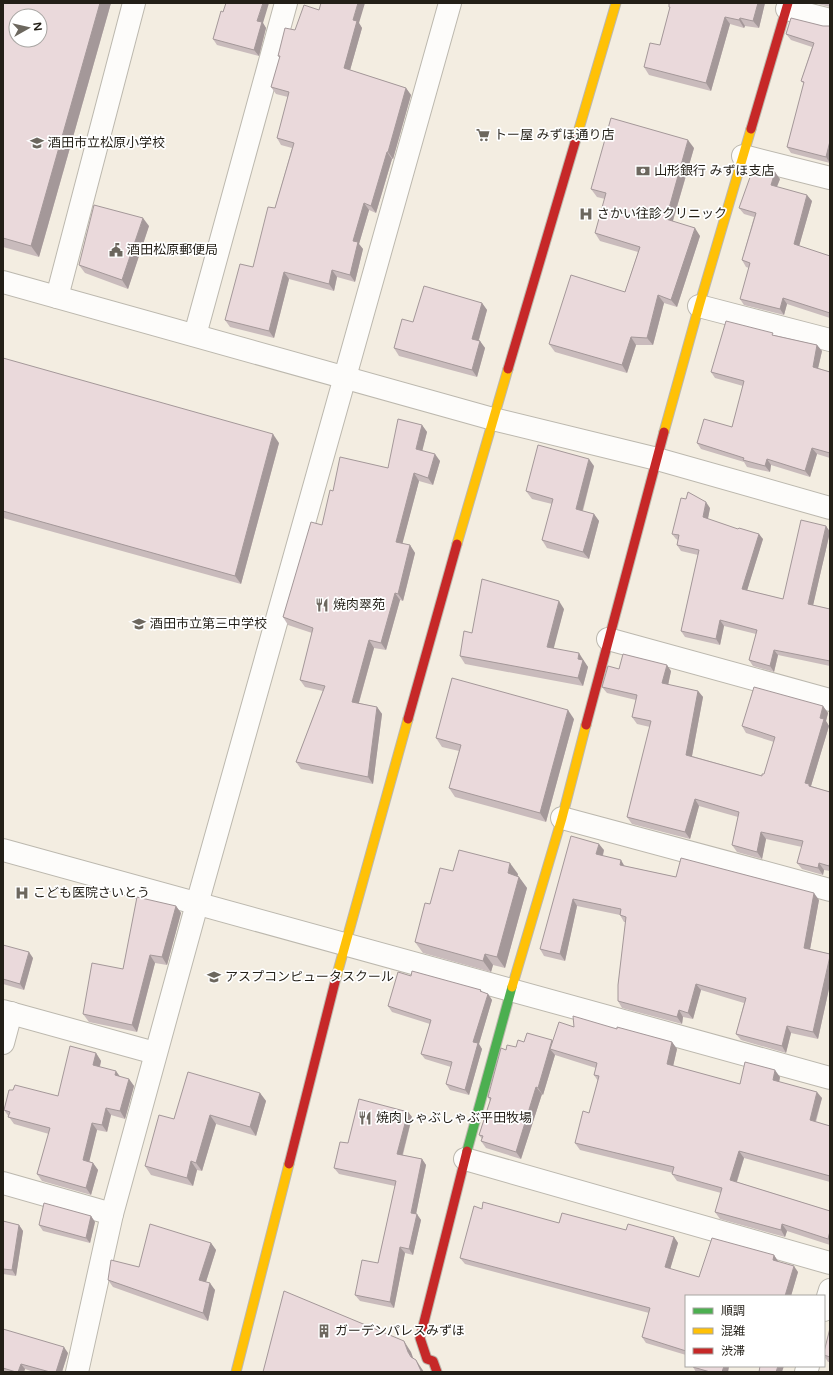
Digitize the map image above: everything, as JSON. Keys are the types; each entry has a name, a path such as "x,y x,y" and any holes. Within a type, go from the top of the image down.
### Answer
{"street":[{"path":"57,297 134,3"},
{"path":"195,335 286,3"},
{"path":"77,1372 112,1214 197,904 450,3"},
{"path":"236,1372 344,944 493,419 616,3"},
{"path":"437,1372 433,1361 427,1359 420,1338 465,1159 510,990 562,818 608,639 698,306 787,6 830,20"},
{"path":"743,156 830,178"},
{"path":"3,282 493,419 657,459 830,508"},
{"path":"698,306 830,340"},
{"path":"608,639 830,700"},
{"path":"562,818 830,890"},
{"path":"3,850 830,1078"},
{"path":"3,1044 7,1012 156,1053"},
{"path":"465,1159 830,1263"},
{"path":"3,1183 112,1214"},
{"path":"825,1307 830,1290"}],"building":[{"name":"酒田市立松原小学校","path":"3,3 100,3 31,246 3,238"},
{"path":"226,3 263,3 257,21 262,22 254,50 213,39 221,11 223,12"},
{"path":"321,3 358,3 353,20 357,21 344,68 406,88 371,206 364,203 353,241 358,242 350,275 332,270 329,284 284,272 269,331 225,320 240,264 253,267 268,207 275,208 294,143 277,138 289,92 271,87 280,56 278,56 285,28 295,30 304,5 319,10"},
{"path":"669,3 758,3 753,21 725,17 706,83 644,67 650,43 660,45 670,7"},
{"path":"791,18 823,26 830,25 830,141 826,157 787,147 804,82 801,81 814,43 786,34"},
{"path":"611,118 688,140 666,219 695,228 671,300 658,295 647,338 631,337 622,365 549,344 571,275 625,292 640,247 595,233 606,193 591,189"},
{"path":"754,166 775,172 771,185 807,195 794,244 830,256 830,313 783,298 780,309 740,299 750,263 742,260 756,213 739,208"},
{"path":"94,205 143,218 122,280 79,265"},
{"path":"424,286 482,303 472,339 480,341 472,370 394,348 402,319 413,322"},
{"path":"726,321 773,333 772,335 817,345 813,367 830,372 830,453 812,448 805,471 767,459 765,466 743,460 744,458 697,443 704,419 732,427 744,381 711,372"},
{"path":"3,358 273,434 235,576 3,511"},
{"path":"398,419 422,425 416,449 435,454 428,478 414,473 396,542 410,545 398,594 395,593 381,643 369,640 352,702 377,707 368,777 296,762 325,686 300,680 313,628 283,617 311,522 322,525 330,490 333,491 340,457 388,468"},
{"path":"538,445 589,459 576,509 594,514 583,552 542,540 553,499 526,491"},
{"path":"688,492 706,502 703,517 738,529 739,528 759,534 742,589 783,599 801,520 826,526 808,604 830,609 830,661 774,650 770,666 749,660 757,630 720,620 716,639 681,631 699,550 677,545 679,535 672,534 681,498 686,499"},
{"path":"482,579 559,601 547,647 579,653 578,659 583,660 578,678 460,656 464,631 472,633"},
{"path":"623,654 667,665 662,683 698,691 686,755 762,776 762,774 764,774 775,737 742,726 754,687 823,706 820,718 824,719 805,783 809,784 809,786 830,792 829,866 819,863 818,868 797,863 803,841 761,832 757,852 732,845 739,812 695,799 685,832 627,817 651,721 632,717 637,695 602,687 608,666 619,669"},
{"path":"452,678 568,710 540,813 449,788 461,745 436,738"},
{"path":"571,836 599,844 596,854 621,860 620,865 676,877 681,858 814,893 804,948 830,954 830,956 813,1032 787,1026 782,1046 736,1034 746,998 696,984 688,1013 679,1010 677,1017 618,1001 618,985 626,917 620,915 621,909 573,899 560,954 540,949"},
{"path":"459,850 510,863 508,873 519,877 497,957 485,954 483,961 415,942 425,903 430,904 440,868 453,871"},
{"path":"137,897 176,906 162,957 150,955 132,1025 83,1014 92,963 123,969"},
{"path":"3,945 29,952 20,984 3,979"},
{"path":"412,971 481,990 480,991 488,994 473,1042 478,1043 465,1090 446,1084 452,1062 421,1054 431,1020 388,1006 398,972 411,976"},
{"path":"573,1016 617,1029 617,1027 672,1042 667,1064 740,1084 745,1062 775,1070 773,1080 817,1092 810,1120 830,1126 830,1176 739,1151 730,1180 830,1211 830,1231 828,1239 782,1224 781,1230 715,1212 722,1188 672,1174 674,1167 575,1143 583,1111 589,1113 599,1076 594,1075 597,1063 550,1049 559,1022 574,1027"},
{"path":"527,1033 552,1040 538,1088 536,1087 516,1152 481,1141 483,1136 479,1135 491,1098 488,1097 501,1048 506,1050 507,1045 516,1047 518,1040 524,1042"},
{"path":"70,1046 96,1053 93,1065 116,1071 115,1075 129,1079 120,1111 106,1108 102,1125 92,1123 83,1160 93,1163 86,1188 37,1174 50,1128 8,1117 10,1112 4,1110 9,1090 13,1090 15,1085 58,1096"},
{"path":"188,1072 260,1093 250,1127 210,1115 196,1163 191,1161 187,1178 145,1166 159,1115 174,1119"},
{"path":"359,1099 408,1112 397,1154 422,1159 411,1213 417,1214 409,1249 400,1247 390,1302 355,1295 362,1260 378,1263 396,1181 334,1168 340,1142 348,1143"},
{"path":"483,1202 559,1223 562,1213 626,1230 628,1224 674,1237 665,1267 699,1277 712,1238 774,1255 773,1260 794,1266 785,1295 685,1295 685,1351 642,1337 650,1308 460,1258 474,1206 482,1209"},
{"path":"44,1203 91,1216 86,1238 39,1225"},
{"path":"3,1221 19,1225 12,1270 3,1269"},
{"path":"150,1224 211,1243 199,1280 210,1283 203,1313 108,1280 111,1260 139,1267"},
{"name":"ガーデンパレスみずほ","path":"284,1291 404,1341 408,1352 411,1357 416,1360 421,1372 263,1372"},
{"path":"830,1328 830,1357 825,1355 825,1348"},
{"path":"3,1329 64,1347 56,1372 50,1372 21,1364 18,1372 3,1368"},
{"path":"693,1367 724,1367 722,1372 710,1372"},
{"path":"760,1367 778,1367 776,1372 759,1372"}],"traffic: fast":[{"path":"467,1151 512,987"}],"traffic: slow":[{"path":"576,139 616,3"},
{"path":"664,432 751,129"},
{"path":"457,544 508,369"},
{"path":"336,978 408,719"},
{"path":"512,987 562,818 586,725"},
{"path":"236,1372 289,1164"}],"traffic: jam":[{"path":"751,129 788,3"},
{"path":"508,369 576,139"},
{"path":"586,725 664,432"},
{"path":"408,719 457,544"},
{"path":"289,1164 336,978"},
{"path":"437,1372 433,1361 427,1359 420,1338 467,1151"}],"place":[{"name":"トー屋 みずほ通り店","path":"483,135"},
{"name":"酒田市立松原小学校","path":"37,143"},
{"name":"山形銀行 みずほ支店","path":"643,171"},
{"name":"さかい往診クリニック","path":"586,214"},
{"name":"酒田松原郵便局","path":"116,250"},
{"name":"焼肉翠苑","path":"322,605"},
{"name":"酒田市立第三中学校","path":"139,624"},
{"name":"こども医院さいとう","path":"22,893"},
{"name":"アスプコンピュータスクール","path":"214,977"},
{"name":"焼肉しゃぶしゃぶ平田牧場","path":"365,1118"},
{"name":"ガーデンパレスみずほ","path":"324,1331"}]}
